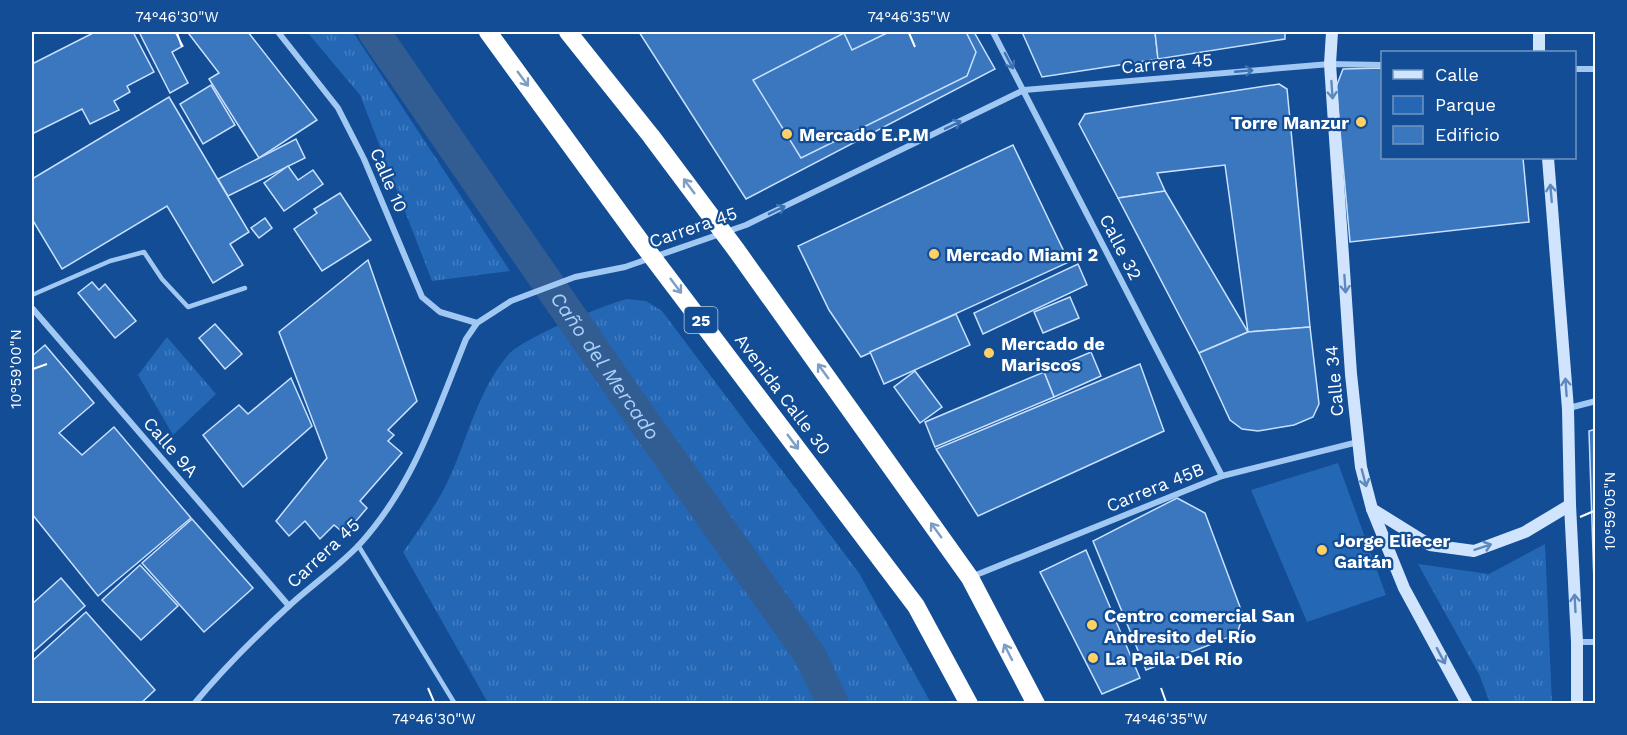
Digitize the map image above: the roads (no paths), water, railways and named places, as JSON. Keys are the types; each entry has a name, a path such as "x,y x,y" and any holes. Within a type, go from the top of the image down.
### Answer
{"highway":[{"name":"Avenida Calle 30","path":"488,32 653,257 916,606 969,704"},
{"path":"568,32 651,136 724,233 970,578 1036,704"}],"street":[{"name":"Calle 10","path":"278,32 338,108 364,159 422,297 440,312 477,323"},
{"name":"Calle 32","path":"993,32 1222,476"},
{"name":"Calle 34","path":"1332,32 1330,64 1351,374 1361,467 1372,509 1404,588 1467,704"},
{"path":"1539,32 1539,51"},
{"name":"Carrera 45","path":"194,704 289,606 358,545 399,493 421,453 466,339 477,323 511,301 575,277 625,267 746,225 1024,90 1330,64 1381,65"},
{"path":"1576,69 1596,69"},
{"path":"1548,159 1568,409 1577,642 1577,704"},
{"name":"Calle 9A","path":"32,308 289,606"},
{"path":"1568,409 1596,401"},
{"name":"Carrera 45B","path":"970,578 1222,476 1358,442"},
{"path":"1372,509 1430,545 1474,550 1525,532 1570,505"},
{"path":"1577,642 1596,642"}],"lane":[{"path":"32,295 110,261 144,252 162,279 188,307 245,288"},
{"path":"358,545 455,704"}],"waterway":[{"name":"Caño del Mercado","path":"374,32 630,402 810,655 833,704"}],"place":[{"name":"Torre Manzur","path":"1361,122"},
{"name":"Mercado E.P.M","path":"787,134"},
{"name":"Mercado Miami 2","path":"934,254"},
{"name":"Mercado de Mariscos","path":"989,353"},
{"name":"Jorge Eliecer Gaitán","path":"1322,550"},
{"name":"Centro comercial San Andresito del Río","path":"1092,625"},
{"name":"La Paila Del Río","path":"1093,658"}]}
